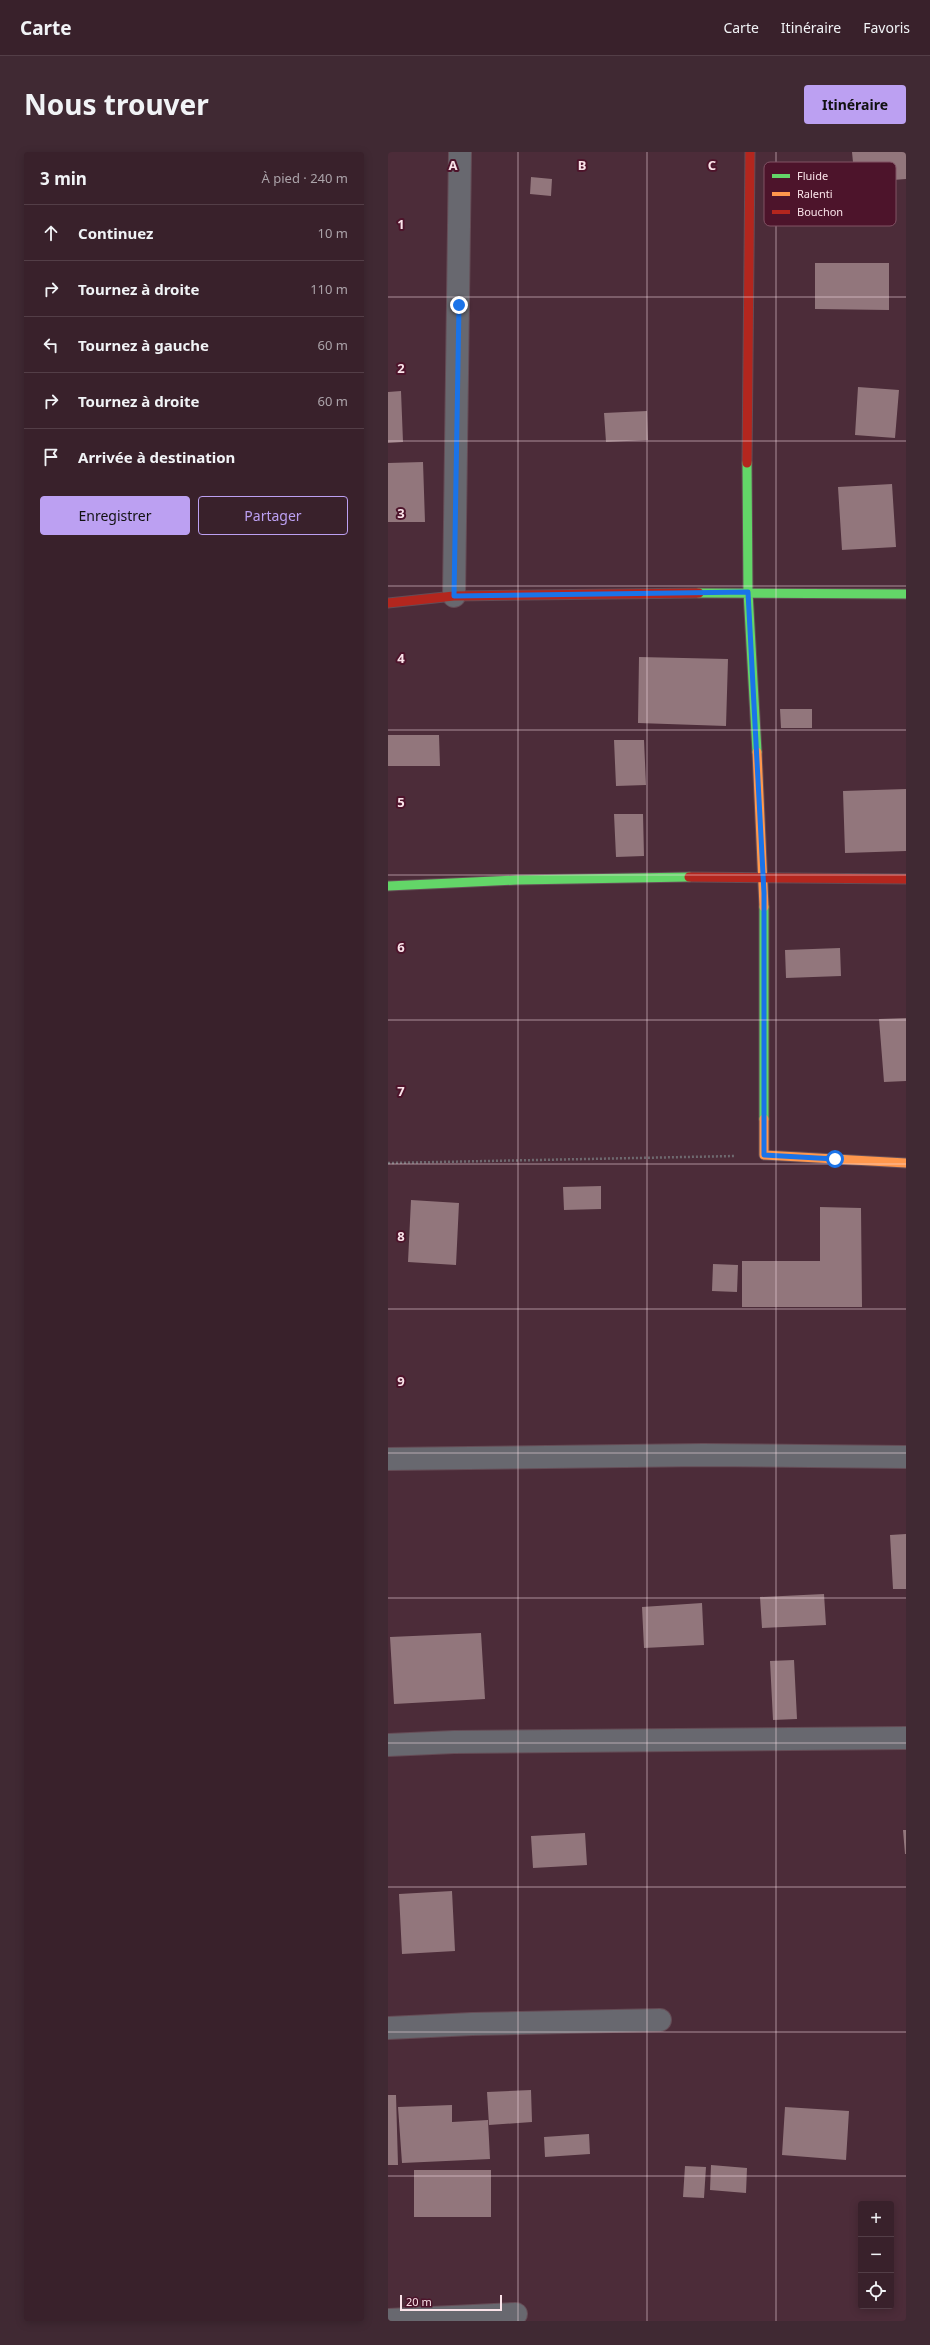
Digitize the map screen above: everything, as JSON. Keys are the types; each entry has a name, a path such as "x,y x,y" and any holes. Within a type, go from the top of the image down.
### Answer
{"street":[{"path":"454,596 460,152"},
{"path":"750,152 747,370 748,592 764,876 764,1155 906,1162"},
{"path":"388,603 454,596 748,592 906,594"},
{"path":"388,886 451,882 764,876 906,879"},
{"path":"388,1459 703,1455 906,1457"},
{"path":"388,1745 454,1742 906,1738"},
{"path":"388,2028 472,2024 660,2020"},
{"path":"388,2320 516,2314"}],"path":[{"path":"388,1163 764,1155"}],"building":[{"path":"852,152 906,152 906,179 896,180 896,162 853,162"},
{"path":"531,177 552,179 551,196 530,194"},
{"path":"815,263 889,263 889,310 815,309"},
{"path":"858,387 899,390 895,438 855,435"},
{"path":"401,391 403,442 388,443 388,392"},
{"path":"647,411 648,440 606,442 604,413"},
{"path":"423,462 425,522 388,522 388,463"},
{"path":"892,484 896,547 842,550 838,487"},
{"path":"639,657 728,659 726,726 638,723"},
{"path":"780,709 812,709 812,728 781,728"},
{"path":"388,735 439,735 440,766 388,766"},
{"path":"614,740 644,740 646,785 616,786"},
{"path":"906,789 906,851 845,853 843,791"},
{"path":"614,814 643,814 644,856 616,857"},
{"path":"840,948 841,976 786,978 785,950"},
{"path":"906,1018 906,1081 884,1082 879,1019"},
{"path":"601,1186 601,1209 564,1210 563,1187"},
{"path":"411,1200 459,1203 456,1265 408,1262"},
{"path":"820,1207 861,1208 862,1307 742,1307 742,1261 820,1261"},
{"path":"713,1264 738,1265 737,1292 712,1291"},
{"path":"906,1534 906,1589 893,1589 890,1535"},
{"path":"824,1594 826,1625 762,1628 760,1597"},
{"path":"702,1603 704,1645 644,1648 642,1607"},
{"path":"481,1633 485,1699 394,1704 390,1637"},
{"path":"794,1660 797,1719 773,1720 770,1661"},
{"path":"903,1830 906,1830 906,1854 905,1854"},
{"path":"585,1833 587,1865 533,1868 531,1836"},
{"path":"452,1891 455,1951 402,1954 399,1894"},
{"path":"531,2090 532,2122 489,2125 487,2092"},
{"path":"388,2095 396,2095 398,2165 388,2165"},
{"path":"452,2105 452,2122 488,2120 490,2159 402,2163 398,2107"},
{"path":"785,2107 849,2111 846,2160 782,2155"},
{"path":"589,2134 590,2154 545,2157 544,2137"},
{"path":"711,2165 747,2168 746,2193 710,2190"},
{"path":"685,2166 706,2167 704,2198 683,2197"},
{"path":"414,2170 491,2170 491,2217 414,2217"}],"traffic: fast":[{"path":"747,463 748,592 757,752"},
{"path":"699,593 906,594"},
{"path":"388,886 517,880 689,877"},
{"path":"764,907 764,1119"}],"traffic: slow":[{"path":"757,752 764,907"},
{"path":"764,1119 764,1155 906,1163"}],"traffic: jam":[{"path":"747,463 750,152"},
{"path":"388,603 454,596 699,593"},
{"path":"689,877 906,879"}],"route":[{"path":"459,305 454,596 748,592 764,876 764,1155 835,1159"}]}
